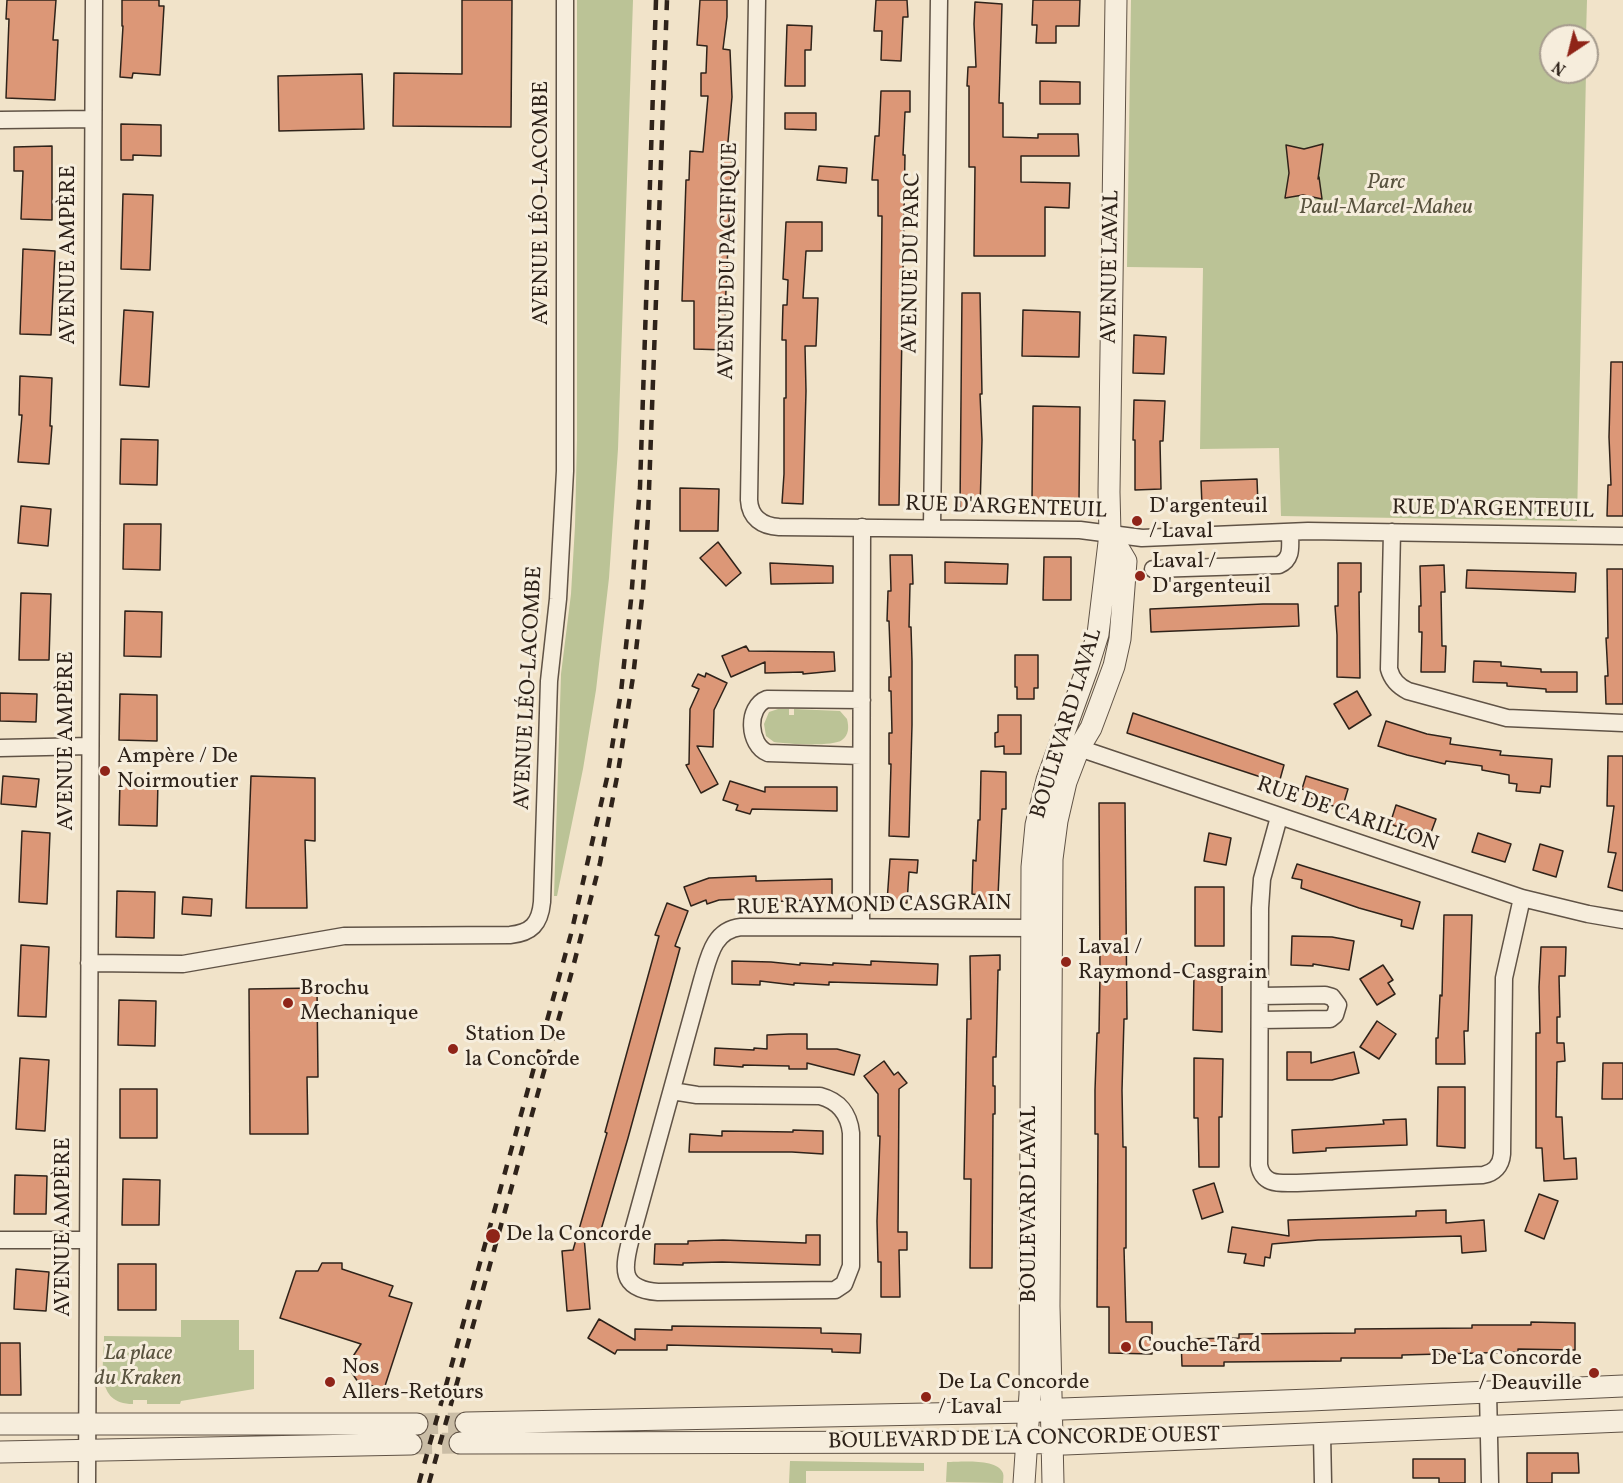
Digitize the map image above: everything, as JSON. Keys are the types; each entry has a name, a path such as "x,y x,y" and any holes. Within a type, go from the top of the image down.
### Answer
{"street":[{"name":"AVENUE AMPÈRE","path":"87,1483 94,0"},
{"name":"AVENUE LÉO-LACOMBE","path":"89,963 183,964 344,936 510,935 528,931 537,920 542,902 549,681 558,599 565,492 565,0"},
{"name":"AVENUE DU PACIFIQUE","path":"757,0 749,500 751,510 758,520"},
{"name":"AVENUE DU PARC","path":"932,527 939,0"},
{"name":"AVENUE LAVAL","path":"1110,534 1116,0"},
{"path":"0,120 93,119"},
{"name":"RUE D'ARGENTEUIL","path":"758,520 773,526 1080,530 1142,538 1290,532 1623,536"},
{"path":"861,927 862,528"},
{"path":"1153,569 1279,566 1287,560 1290,554 1290,532"},
{"path":"1392,532 1389,669 1392,678 1399,686 1408,691 1507,718 1623,723"},
{"name":"BOULEVARD LAVAL","path":"1024,1483 1029,1412 1041,928 1052,871 1056,827 1066,782 1069,745 1095,644 1103,600 1110,534"},
{"path":"861,756 768,753 758,747 754,741 753,732 755,710 761,702 767,699 862,700"},
{"name":"RUE DE CARILLON","path":"1069,745 1522,898 1623,920"},
{"path":"0,748 90,746"},
{"path":"1279,817 1262,879 1259,1165 1262,1175 1279,1184 1483,1175 1491,1172 1500,1163 1502,1154 1504,978 1522,898"},
{"name":"RUE RAYMOND CASGRAIN","path":"672,1091 697,1095 820,1096 831,1099 840,1106 846,1115 851,1133 852,1234 850,1271 840,1287 824,1291 666,1293 641,1290 631,1283 625,1270 626,1258 707,963 713,945 722,934 730,929 741,927 1041,928"},
{"name":"BOULEVARD LAVAL","path":"1041,928 1053,1483"},
{"path":"1260,996 1325,995 1332,997 1338,1005 1335,1015 1330,1019 1260,1020"},
{"path":"0,1240 87,1240"},
{"name":"BOULEVARD DE LA CONCORDE OUEST","path":"1623,1386 1051,1409 1029,1412 463,1433 1053,1444 1623,1422"},
{"path":"1488,1392 1490,1483"},
{"path":"0,1424 86,1424 414,1434 0,1452"},
{"path":"1322,1434 1323,1483"}],"green space":[{"path":"577,0 633,0 618,449 609,578 596,690 583,769 557,896 554,896 561,674 571,594 575,526"},
{"name":"Parc Paul-Marcel-Maheu","path":"1131,0 1587,0 1586,24 1539,24 1539,84 1586,84 1577,521 1281,516 1279,448 1200,449 1203,268 1127,267"},
{"path":"789,709 789,715 794,715 794,709 840,711 847,719 847,733 842,740 829,744 774,742 766,736 764,724 769,712"},
{"name":"La place du Kraken","path":"181,1320 239,1320 239,1350 254,1350 254,1389 181,1401 180,1404 147,1404 147,1400 133,1400 133,1404 121,1402 112,1397 104,1380 104,1336 181,1337"},
{"path":"790,1461 924,1463 924,1471 806,1471 806,1483 789,1483"},
{"path":"947,1462 978,1462 994,1465 1003,1473 1003,1483 946,1482"}],"building":[{"path":"7,0 56,0 53,40 58,40 55,100 6,98 9,19 6,19"},
{"path":"122,0 159,0 159,6 164,6 160,75 133,73 132,78 120,77"},
{"path":"462,0 512,0 511,127 393,126 394,73 462,74"},
{"path":"700,0 727,0 723,49 730,50 732,97 727,153 732,154 725,313 726,350 694,349 694,301 682,301 686,180 689,180 690,151 703,152 708,96 701,96 701,73 706,73 707,46 697,45"},
{"path":"876,0 907,0 908,17 903,17 901,61 881,60 882,31 874,31"},
{"path":"1033,0 1080,0 1079,26 1056,26 1056,43 1036,43 1037,25 1032,25"},
{"path":"975,2 1002,4 999,103 1003,103 1003,137 1038,138 1038,134 1078,134 1079,156 1021,156 1021,182 1070,183 1069,208 1045,207 1045,256 974,256 975,167 969,167 969,86 967,86 968,67 976,67"},
{"path":"787,25 812,26 811,50 805,50 805,86 785,86"},
{"path":"362,74 364,129 279,131 278,76"},
{"path":"1040,81 1080,82 1080,104 1040,104"},
{"path":"881,91 910,91 910,112 905,112 903,155 905,155 899,505 879,505 882,216 878,216 878,180 872,180 875,136 879,136"},
{"path":"785,113 816,113 816,130 785,129"},
{"path":"121,124 161,125 161,156 133,155 133,160 121,160"},
{"path":"1323,144 1318,179 1319,177 1322,199 1303,195 1285,198 1289,173 1286,145 1304,149"},
{"path":"52,146 52,220 21,219 23,171 14,171 14,147"},
{"path":"819,166 847,168 846,183 817,180"},
{"path":"123,194 153,195 150,270 121,269"},
{"path":"786,222 822,222 822,251 806,251 803,298 818,298 816,346 805,346 803,504 782,503 786,340 782,340 783,305 787,305 788,280 783,279"},
{"path":"23,249 55,251 51,335 20,334"},
{"path":"962,293 980,293 982,440 980,508 960,508"},
{"path":"124,310 153,312 149,387 120,385"},
{"path":"1023,310 1080,312 1079,357 1022,356"},
{"path":"1134,335 1166,337 1164,374 1133,373"},
{"path":"1611,362 1623,362 1623,516 1607,516 1608,485 1611,485 1609,437"},
{"path":"20,376 52,378 49,464 18,462 22,415 19,415"},
{"path":"1134,400 1165,401 1163,441 1160,441 1161,489 1135,490"},
{"path":"1033,406 1080,407 1079,501 1032,501"},
{"path":"121,439 158,440 157,485 120,484"},
{"path":"1257,479 1258,505 1202,506 1201,481"},
{"path":"680,488 719,489 718,531 680,531"},
{"path":"21,506 51,509 48,546 18,543"},
{"path":"124,524 161,524 160,570 123,569"},
{"path":"718,542 741,573 726,586 700,558"},
{"path":"890,555 912,555 913,584 910,584 909,627 911,627 912,725 909,837 889,836 891,764 889,764 889,733 892,733 891,691 889,691 889,677 891,677 889,621 887,621 888,591 891,591"},
{"path":"1044,557 1071,557 1071,600 1043,600"},
{"path":"945,562 1008,564 1007,584 945,583"},
{"path":"770,563 833,566 833,583 771,584"},
{"path":"1338,563 1361,563 1360,678 1337,677 1335,606 1338,606"},
{"path":"1444,565 1445,592 1441,592 1442,646 1446,646 1445,672 1421,672 1420,566"},
{"path":"1607,569 1623,569 1623,704 1606,704"},
{"path":"1467,570 1576,573 1575,592 1466,588"},
{"path":"21,593 51,594 49,660 19,660"},
{"path":"1298,604 1299,626 1151,632 1150,609"},
{"path":"125,611 162,612 161,657 124,656"},
{"path":"746,646 749,651 834,652 835,671 803,674 803,672 765,673 765,662 731,677 722,656"},
{"path":"1015,655 1038,655 1038,688 1034,688 1034,699 1017,699"},
{"path":"1474,661 1501,662 1501,666 1541,669 1541,672 1577,672 1577,692 1546,692 1546,689 1507,686 1507,683 1473,682"},
{"path":"706,673 727,683 714,710 713,747 697,746 718,784 701,793 686,765 689,764 690,709 699,689 692,686 698,674 705,677"},
{"path":"1357,691 1371,715 1349,729 1334,704"},
{"path":"0,693 37,694 36,722 0,721"},
{"path":"120,694 157,695 157,741 119,740"},
{"path":"1133,713 1284,765 1279,783 1127,733"},
{"path":"998,715 1021,715 1021,754 1004,754 1004,746 995,747"},
{"path":"1386,721 1427,734 1451,738 1450,744 1501,751 1500,755 1552,759 1550,787 1541,786 1540,793 1516,791 1517,784 1509,783 1509,775 1482,770 1482,766 1446,761 1445,764 1378,746"},
{"path":"1608,756 1623,756 1623,891 1608,887 1616,853 1608,852 1614,806 1607,806"},
{"path":"981,771 1006,772 1006,809 1002,809 998,896 994,895 993,906 979,905 980,895 972,894 973,860 976,861 978,820 980,820"},
{"path":"3,776 39,779 36,807 1,804"},
{"path":"251,776 315,778 315,841 305,840 307,908 246,908"},
{"path":"1306,776 1348,789 1342,809 1310,798 1311,792 1302,789"},
{"path":"120,780 158,780 157,826 119,825"},
{"path":"730,781 765,792 765,787 837,787 837,811 752,809 750,814 736,810 738,805 723,800"},
{"path":"1099,803 1125,803 1127,1019 1124,1019 1122,1090 1123,1147 1126,1147 1126,1248 1124,1248 1126,1322 1152,1322 1152,1354 1109,1353 1109,1307 1097,1307 1098,1134 1095,1134 1095,1090 1100,974"},
{"path":"1396,805 1436,819 1429,838 1390,824"},
{"path":"22,831 50,833 47,904 19,902"},
{"path":"1209,833 1231,838 1226,865 1204,861"},
{"path":"1478,833 1511,844 1505,862 1472,852"},
{"path":"1540,844 1563,851 1556,877 1533,870"},
{"path":"890,859 918,860 917,873 909,872 907,903 887,902"},
{"path":"1297,864 1420,902 1413,929 1401,926 1402,920 1301,888 1302,880 1292,878"},
{"path":"756,876 756,881 832,879 832,899 763,902 763,898 719,900 707,904 706,900 691,906 684,887 709,878"},
{"path":"1195,887 1224,887 1224,946 1195,946"},
{"path":"117,891 155,892 154,938 116,937"},
{"path":"183,897 212,899 211,916 182,914"},
{"path":"667,903 688,911 675,946 680,948 598,1240 584,1236 590,1309 567,1311 562,1251 573,1250 607,1133 605,1132 659,936 655,935"},
{"path":"1444,915 1472,915 1468,1031 1464,1031 1465,1064 1436,1064 1436,1038 1438,1038 1440,995 1442,996"},
{"path":"1292,936 1332,937 1354,941 1349,970 1313,964 1313,966 1291,965"},
{"path":"21,945 49,947 46,1017 18,1016"},
{"path":"1541,947 1566,947 1565,976 1559,976 1560,1017 1557,1017 1557,1043 1564,1043 1565,1061 1557,1062 1556,1117 1562,1117 1564,1159 1576,1158 1577,1179 1544,1181 1542,1148 1536,1148 1536,1033 1540,1033"},
{"path":"1000,955 996,1057 993,1057 995,1114 993,1114 992,1268 970,1268 971,1179 964,1179 967,1019 971,1019 970,956"},
{"path":"732,961 800,965 800,963 833,965 833,963 871,965 871,961 938,964 937,985 829,982 829,985 794,983 794,985 760,981 760,985 732,984"},
{"path":"1383,965 1393,980 1388,983 1395,994 1377,1005 1360,979"},
{"path":"1222,972 1222,1032 1193,1030 1194,973"},
{"path":"317,988 318,1077 307,1077 308,1134 250,1134 249,989"},
{"path":"119,1000 156,1001 155,1046 118,1045"},
{"path":"1377,1021 1396,1034 1379,1059 1360,1047"},
{"path":"807,1034 807,1049 837,1049 860,1055 854,1075 807,1063 807,1069 789,1069 789,1066 714,1065 715,1048 767,1049 767,1035"},
{"path":"1287,1052 1311,1052 1311,1063 1354,1052 1359,1073 1332,1080 1287,1080"},
{"path":"20,1058 49,1060 45,1131 16,1129"},
{"path":"1194,1058 1223,1059 1222,1117 1219,1117 1219,1167 1199,1167 1198,1118 1194,1118"},
{"path":"884,1061 894,1075 898,1072 907,1083 899,1089 898,1232 907,1232 907,1250 899,1250 900,1297 881,1297 881,1262 878,1262 877,1221 880,1136 878,1136 878,1094 864,1076"},
{"path":"1603,1063 1623,1063 1623,1099 1602,1099"},
{"path":"1438,1087 1465,1087 1465,1148 1437,1146"},
{"path":"120,1089 157,1089 157,1138 120,1138"},
{"path":"1406,1119 1407,1145 1326,1148 1326,1151 1293,1153 1292,1130 1384,1124 1383,1120"},
{"path":"793,1130 823,1131 823,1154 689,1152 690,1134 722,1136 722,1131 793,1132"},
{"path":"15,1175 47,1176 46,1214 14,1214"},
{"path":"123,1179 160,1180 159,1225 122,1225"},
{"path":"1214,1183 1223,1212 1202,1219 1193,1190"},
{"path":"1539,1194 1558,1201 1544,1239 1525,1231"},
{"path":"1446,1210 1446,1223 1484,1220 1486,1251 1462,1253 1461,1236 1318,1240 1272,1244 1270,1258 1265,1257 1264,1266 1244,1263 1246,1254 1228,1252 1232,1227 1289,1236 1288,1220 1416,1216 1416,1211"},
{"path":"806,1235 820,1235 820,1265 722,1262 683,1263 683,1265 654,1264 655,1244 688,1244 688,1241 723,1240 806,1243"},
{"path":"322,1263 342,1263 342,1269 393,1286 389,1296 412,1303 384,1389 358,1382 349,1368 350,1361 361,1344 280,1318 296,1271 318,1271"},
{"path":"118,1264 156,1264 156,1310 118,1310"},
{"path":"16,1269 49,1272 46,1311 14,1309"},
{"path":"599,1319 635,1340 635,1329 672,1330 672,1326 821,1328 821,1333 861,1334 860,1353 832,1352 832,1349 667,1345 667,1350 617,1350 615,1354 588,1338"},
{"path":"1531,1322 1575,1323 1575,1350 1518,1349 1518,1352 1402,1355 1402,1358 1224,1362 1224,1366 1182,1366 1181,1339 1239,1338 1239,1334 1355,1333 1355,1329 1472,1328 1472,1325 1531,1325"},
{"path":"0,1343 20,1343 21,1395 0,1395"},
{"path":"1527,1453 1578,1453 1579,1473 1552,1473 1552,1483 1527,1483"},
{"path":"1413,1459 1465,1459 1465,1483 1439,1483 1439,1478 1413,1478"}],"tunnel":[{"path":"417,1424 466,1423"},
{"path":"411,1444 460,1443"}],"railway":[{"path":"419,1483 571,934 607,778 621,692 640,487 656,0"},
{"path":"429,1483 572,971 600,863 618,772 633,677 643,590 648,517 667,0"}],"place":[{"name":"D'argenteuil / Laval","path":"1137,521"},
{"name":"Laval / D'argenteuil","path":"1140,576"},
{"name":"Ampère / De Noirmoutier","path":"105,771"},
{"name":"Laval / Raymond-Casgrain","path":"1066,962"},
{"name":"Brochu Mechanique","path":"288,1003"},
{"name":"Station De la Concorde","path":"453,1049"},
{"name":"De la Concorde","path":"493,1236"},
{"name":"Couche-Tard","path":"1126,1347"},
{"name":"De La Concorde / Deauville","path":"1594,1373"},
{"name":"Nos Allers-Retours","path":"330,1382"},
{"name":"De La Concorde / Laval","path":"926,1397"}]}
